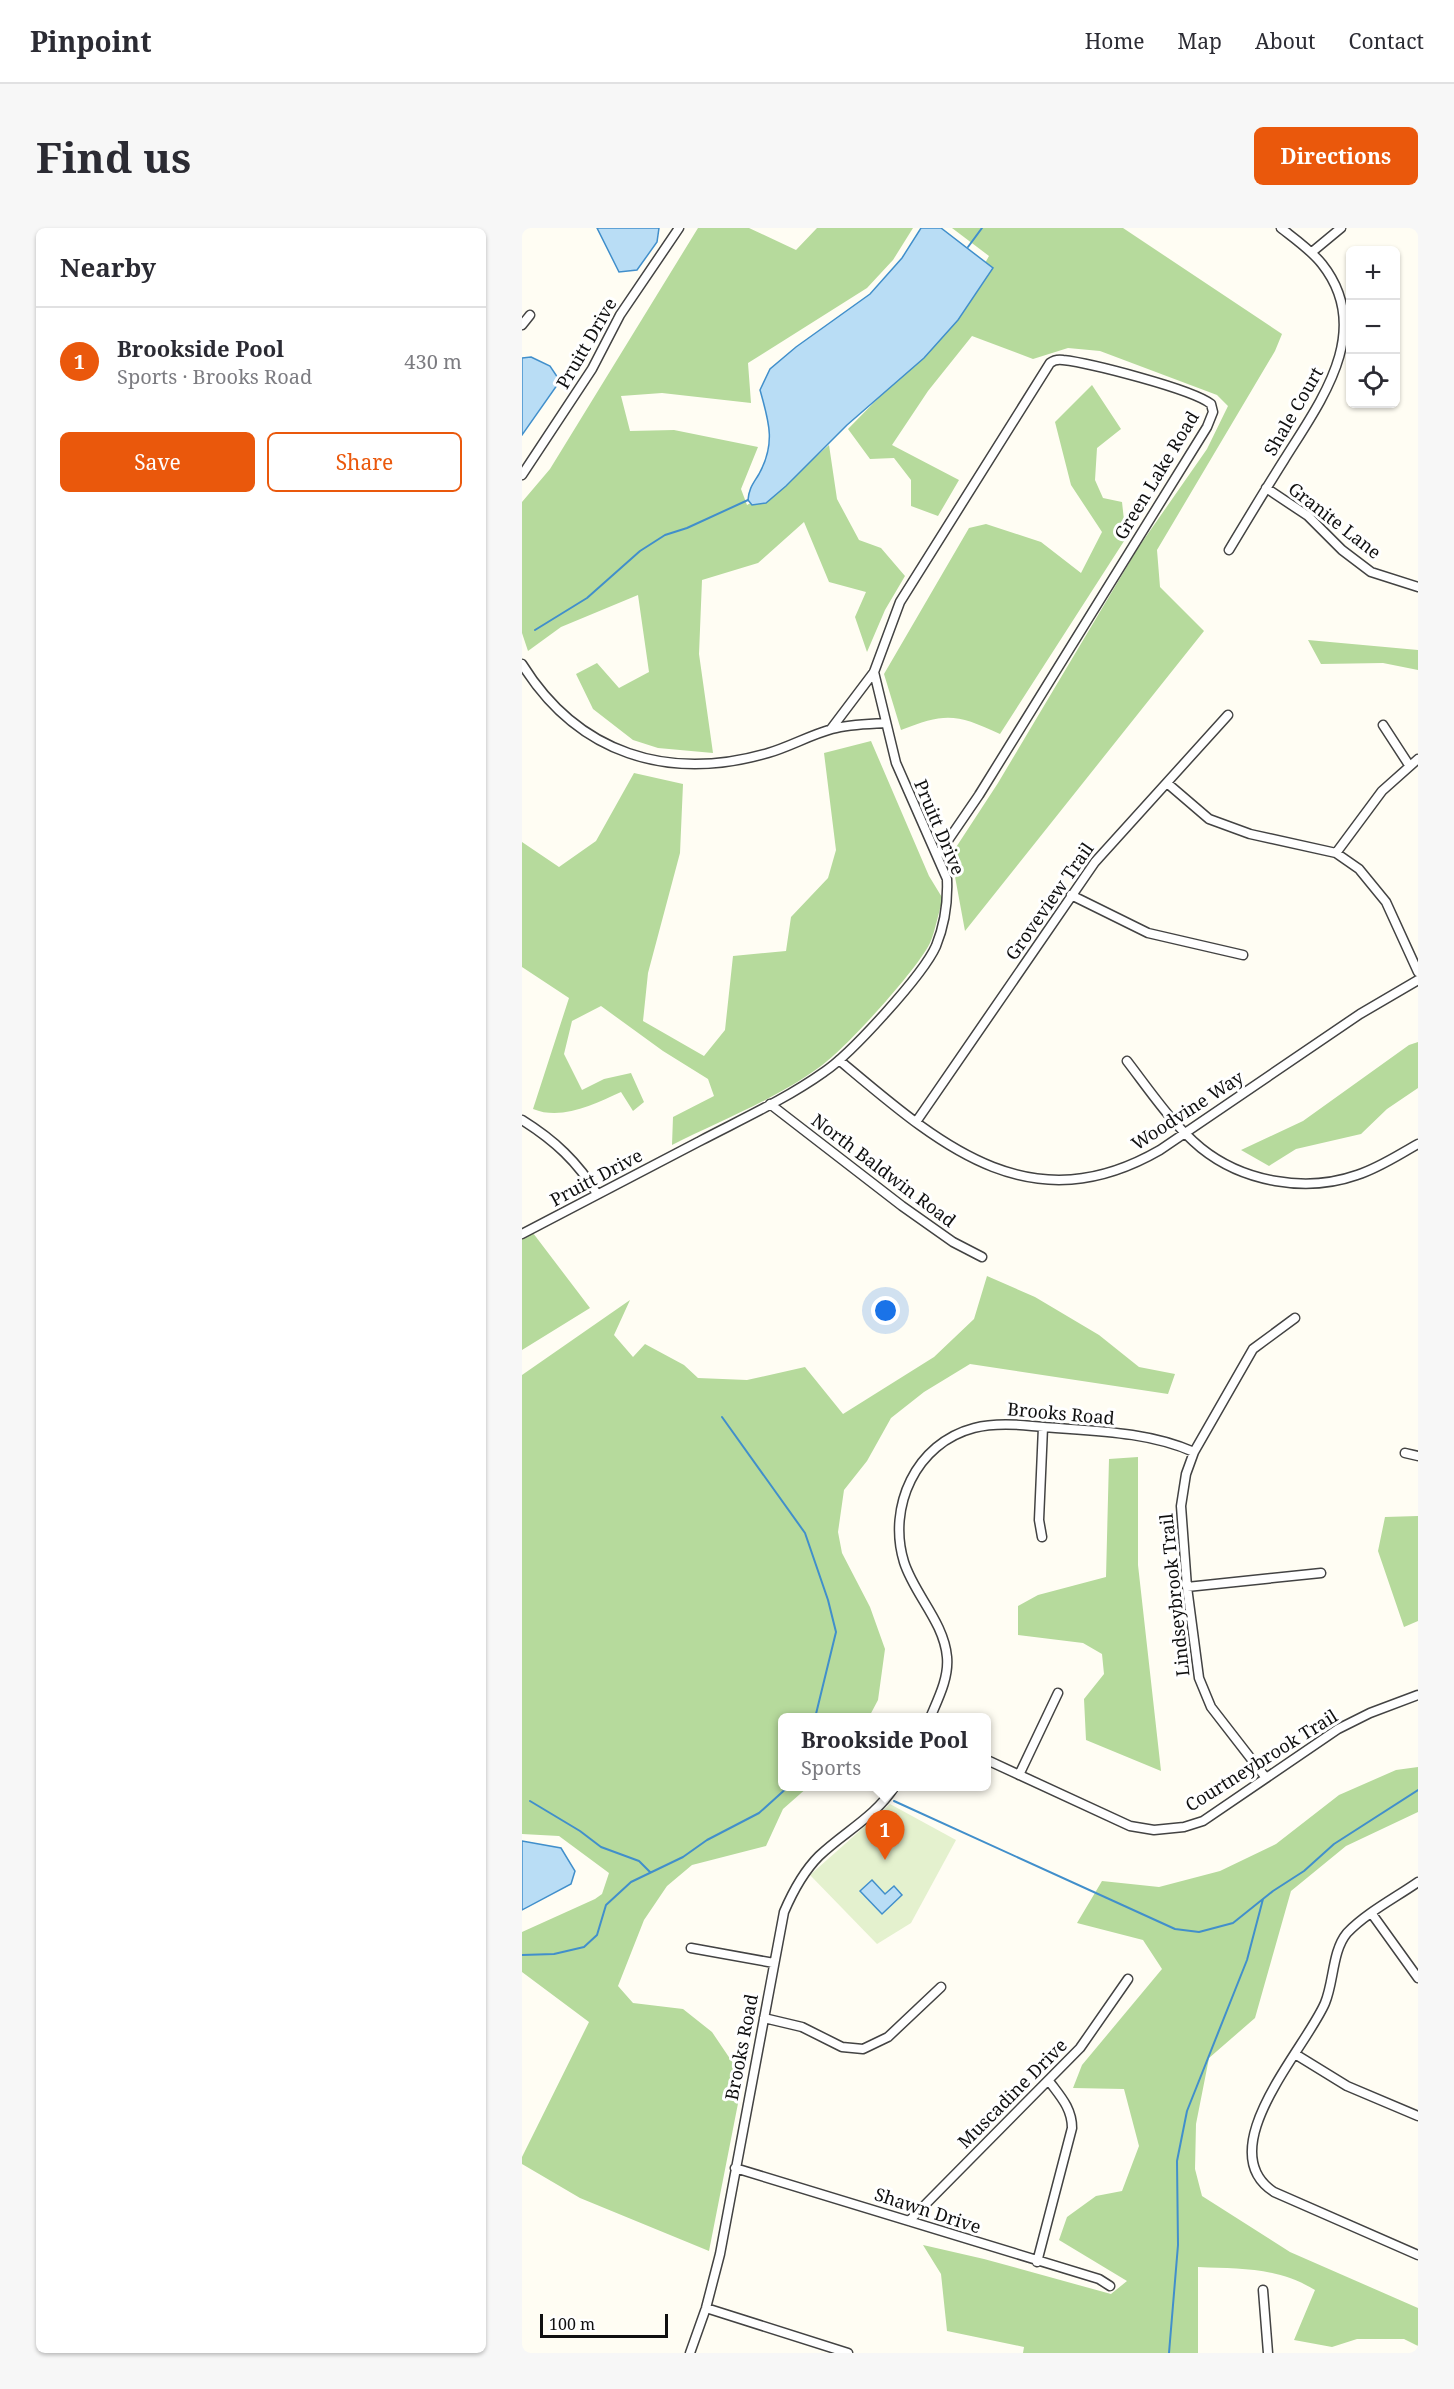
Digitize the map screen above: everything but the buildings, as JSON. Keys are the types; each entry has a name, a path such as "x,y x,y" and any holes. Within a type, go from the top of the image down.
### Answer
{"street":[{"name":"Pruitt Drive","path":"522,475 592,369 620,315 679,228"},
{"name":"Shale Court","path":"1229,550 1331,383 1342,351 1342,312 1337,292 1327,271 1312,252 1281,228"},
{"path":"1312,252 1341,228"},
{"path":"522,325 530,315"},
{"name":"Green Lake Road","path":"831,729 874,672 900,602 1050,363 1062,359 1092,366 1201,396 1210,404 1212,412 1207,427 979,795 938,855"},
{"name":"Granite Lane","path":"1266,488 1308,516 1341,550 1371,572 1418,588"},
{"path":"522,664 547,698 579,727 618,750 665,763 712,765 740,760 801,742 831,729 886,723 874,672"},
{"name":"Groveview Trail","path":"916,1122 1095,862 1228,715"},
{"name":"Pruitt Drive","path":"522,1234 770,1104 825,1072 883,1013 936,946 948,899 947,879 906,789 886,723"},
{"path":"1383,725 1409,765"},
{"path":"1336,854 1382,791 1418,759"},
{"path":"1167,783 1209,819 1250,834 1336,854 1359,869 1378,889 1418,972"},
{"path":"1071,895 1148,933 1243,955"},
{"name":"Woodvine Way","path":"839,1060 916,1122 976,1161 1013,1175 1052,1181 1089,1178 1124,1168 1160,1150 1360,1014 1418,980"},
{"path":"1127,1061 1201,1148 1235,1168 1263,1179 1294,1184 1327,1182 1357,1175 1418,1144"},
{"name":"North Baldwin Road","path":"770,1104 902,1206 953,1242 982,1257"},
{"path":"522,1120 562,1149 582,1170 597,1194"},
{"name":"Lindseybrook Trail","path":"1266,1778 1222,1722 1204,1693 1196,1663 1180,1506 1186,1474 1194,1452 1253,1349 1295,1318"},
{"name":"Brooks Road","path":"932,1713 942,1688 947,1658 936,1624 909,1575 900,1546 898,1523 905,1491 927,1456 958,1433 988,1425 1043,1427 1149,1437 1194,1452"},
{"path":"1042,1537 1039,1520 1043,1427"},
{"path":"1405,1453 1418,1456"},
{"path":"1187,1587 1322,1573"},
{"path":"1019,1775 1058,1692"},
{"name":"Courtneybrook Trail","path":"991,1762 1130,1826 1154,1830 1184,1827 1203,1821 1338,1729 1370,1713 1418,1695"},
{"name":"Brooks Road","path":"690,2353 706,2308 720,2254 784,1912 801,1878 820,1855 878,1808 891,1791"},
{"path":"1418,1882 1349,1931 1343,1940 1326,2002 1272,2090 1262,2111 1252,2156 1258,2176 1274,2192 1418,2254"},
{"path":"1372,1914 1418,1978"},
{"path":"691,1948 774,1963"},
{"name":"Muscadine Drive","path":"909,2221 1094,2031 1128,1979"},
{"path":"764,2018 802,2026 842,2047 863,2049 888,2037 941,1987"},
{"path":"1295,2054 1347,2086 1418,2116"},
{"path":"1037,2262 1072,2128 1071,2113 1048,2080"},
{"name":"Shawn Drive","path":"735,2168 1037,2262 1099,2279 1110,2286"},
{"path":"1263,2290 1268,2353"},
{"path":"706,2308 848,2353"}],"green space":[{"path":"698,228 749,228 796,250 817,228 913,228 893,260 867,288 748,363 751,403 662,393 621,396 630,431 674,430 758,447 741,489 747,505 782,486 829,445 837,499 859,540 881,548 905,576 885,610 867,652 855,617 866,592 829,582 804,522 758,563 702,580 699,654 713,753 658,748 633,740 593,709 576,674 597,663 619,688 649,672 638,595 561,627 528,651 522,633 522,502 550,469"},
{"path":"952,228 1123,228 1282,334 1275,351 1157,550 1160,587 1204,631 965,931 951,855 998,783 1138,548 1207,449 1228,406 1217,395 1100,351 1068,348 1033,359 972,336 928,391 892,445 959,480 938,516 911,506 911,480 894,458 870,459 848,429 895,381 963,302 989,256"},
{"path":"1092,385 1121,429 1097,448 1095,480 1103,498 1122,502 1126,538 1000,734 973,722 951,718 929,720 901,730 884,674 969,528 986,524 1041,542 1081,573 1102,532 1071,485 1055,422"},
{"path":"1308,640 1418,650 1418,670 1383,663 1321,664"},
{"path":"871,741 929,876 943,899 930,943 911,971 880,1008 833,1056 804,1078 768,1099 672,1145 673,1117 714,1096 708,1079 663,1051 601,1006 572,1021 564,1054 582,1090 604,1079 631,1073 644,1102 633,1111 621,1092 578,1110 555,1113 533,1109 569,998 522,967 522,842 559,867 596,841 634,773 683,784 680,853 648,973 643,1021 704,1056 725,1030 733,956 786,951 791,917 828,878 836,850 824,753"},
{"path":"1418,1042 1418,1088 1387,1109 1361,1134 1296,1149 1269,1166 1241,1150 1303,1121 1409,1045"},
{"path":"533,1233 590,1308 522,1350 522,1239"},
{"path":"987,1276 1035,1297 1099,1335 1139,1367 1175,1374 1168,1394 970,1364 924,1392 891,1418 867,1461 844,1490 838,1532 842,1553 870,1607 885,1649 878,1700 871,1713 778,1713 778,1791 803,1791 783,1809 766,1846 692,1865 667,1886 644,1920 618,1986 633,2003 683,2009 712,2032 743,2078 709,2251 580,2198 522,2164 522,2157 589,2022 522,1972 522,1932 595,1899 602,1894 609,1873 559,1836 522,1834 522,1375 630,1300 614,1335 633,1357 645,1344 684,1365 698,1378 747,1380 805,1367 843,1414 934,1357 974,1319"},
{"path":"1138,1457 1138,1565 1161,1771 1086,1740 1084,1699 1104,1674 1102,1654 1083,1643 1018,1635 1018,1606 1038,1595 1106,1577 1109,1459"},
{"path":"1418,1516 1418,1621 1404,1627 1378,1551 1385,1517"},
{"path":"1418,1767 1418,1812 1346,1846 1291,1891 1255,2018 1209,2058 1196,2124 1195,2169 1202,2196 1290,2252 1418,2308 1418,2346 1404,2339 1357,2339 1332,2347 1294,2340 1315,2290 1301,2282 1273,2273 1198,2267 1198,2353 1023,2353 1024,2347 947,2331 941,2274 923,2245 984,2259 1111,2294 1127,2281 1059,2240 1067,2217 1096,2196 1122,2191 1139,2146 1124,2089 1073,2088 1082,2065 1162,1969 1143,1940 1077,1923 1102,1881 1159,1887 1220,1871 1276,1844 1339,1795 1396,1770"},
{"path":"890,1804 956,1840 911,1923 877,1944 810,1875"}],"water":[{"path":"597,228 659,228 657,242 637,270 619,272"},
{"path":"921,228 941,228 993,268 958,320 924,358 847,425 786,486 766,503 752,505 748,500 749,492 768,452 768,422 760,390 770,369 796,347 870,294 902,258"},
{"path":"531,357 550,366 560,381 522,435 522,358"},
{"path":"522,1841 561,1848 575,1871 571,1884 522,1910"},
{"path":"872,1880 885,1894 894,1886 902,1895 882,1914 860,1891"}],"waterway":[{"path":"968,247 982,228"},
{"path":"535,630 587,598 640,551 665,535 687,528 748,500"},
{"path":"722,1417 805,1533 828,1600 836,1632 816,1713"},
{"path":"894,1801 1175,1929 1199,1932 1233,1923 1273,1891 1304,1871 1334,1844 1418,1790"},
{"path":"522,1955 554,1954 584,1947 597,1935 606,1905 631,1882 683,1857 707,1840 759,1813 783,1791"},
{"path":"877,1791 881,1793"},
{"path":"530,1801 580,1831 601,1847 639,1861 650,1872"},
{"path":"1169,2353 1178,2245 1177,2161 1187,2111 1247,1960 1263,1899"}],"place":[{"name":"Brookside Pool","path":"885,1860"}]}
